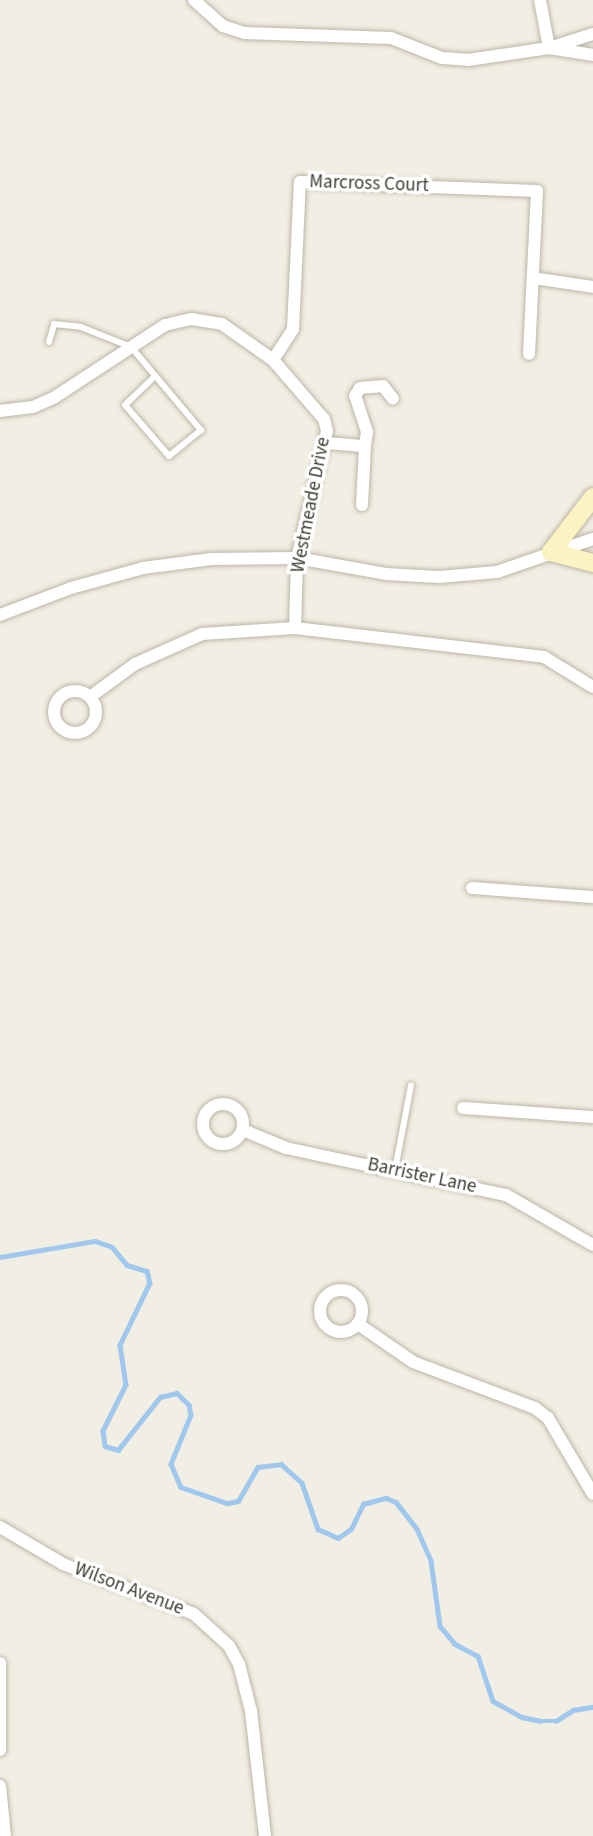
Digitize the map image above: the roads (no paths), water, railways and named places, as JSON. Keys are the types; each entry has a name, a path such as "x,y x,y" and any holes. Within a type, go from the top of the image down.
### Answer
{"main road":[{"path":"593,497 551,552 593,563"}],"street":[{"path":"194,0 223,26 246,33 391,38 442,58 468,60 549,48 593,34"},
{"path":"540,0 549,48"},
{"path":"549,48 593,55"},
{"name":"Marcross Court","path":"273,360 293,329 300,181 537,191 529,354"},
{"path":"533,278 593,287"},
{"name":"Westmeade Drive","path":"0,411 33,407 165,325 206,319 222,324 273,360 324,419 327,443 297,558 295,628"},
{"path":"362,505 367,432 355,396 371,384 383,386 393,398"},
{"path":"327,443 365,446"},
{"path":"0,615 71,587 143,568 211,559 297,558 386,575 439,577 497,572 593,539"},
{"path":"90,697 135,664 202,634 295,628 544,657 593,687"},
{"path":"472,888 593,897"},
{"path":"463,1108 593,1117"},
{"name":"Barrister Lane","path":"243,1130 286,1148 506,1195 593,1245"},
{"path":"358,1324 413,1362 535,1408 548,1418 593,1494"},
{"name":"Wilson Avenue","path":"0,1527 63,1564 194,1614 229,1646 239,1664 251,1711 265,1836"},
{"path":"0,1663 0,1750"},
{"path":"0,1786 5,1836"}],"lane":[{"path":"49,342 54,324 81,327 131,347 201,430 169,456 125,405 155,376"},
{"path":"396,1170 411,1085"}],"waterway":[{"path":"0,1257 95,1241 112,1247 127,1265 147,1271 150,1283 120,1345 126,1385 103,1431 105,1446 118,1450 160,1397 177,1393 189,1405 191,1415 171,1464 181,1487 227,1503 238,1501 258,1467 281,1464 302,1483 318,1529 338,1538 351,1529 363,1504 386,1498 396,1502 417,1529 431,1561 440,1626 455,1644 478,1656 493,1701 522,1717 541,1721 556,1721 573,1710 593,1707"}]}
